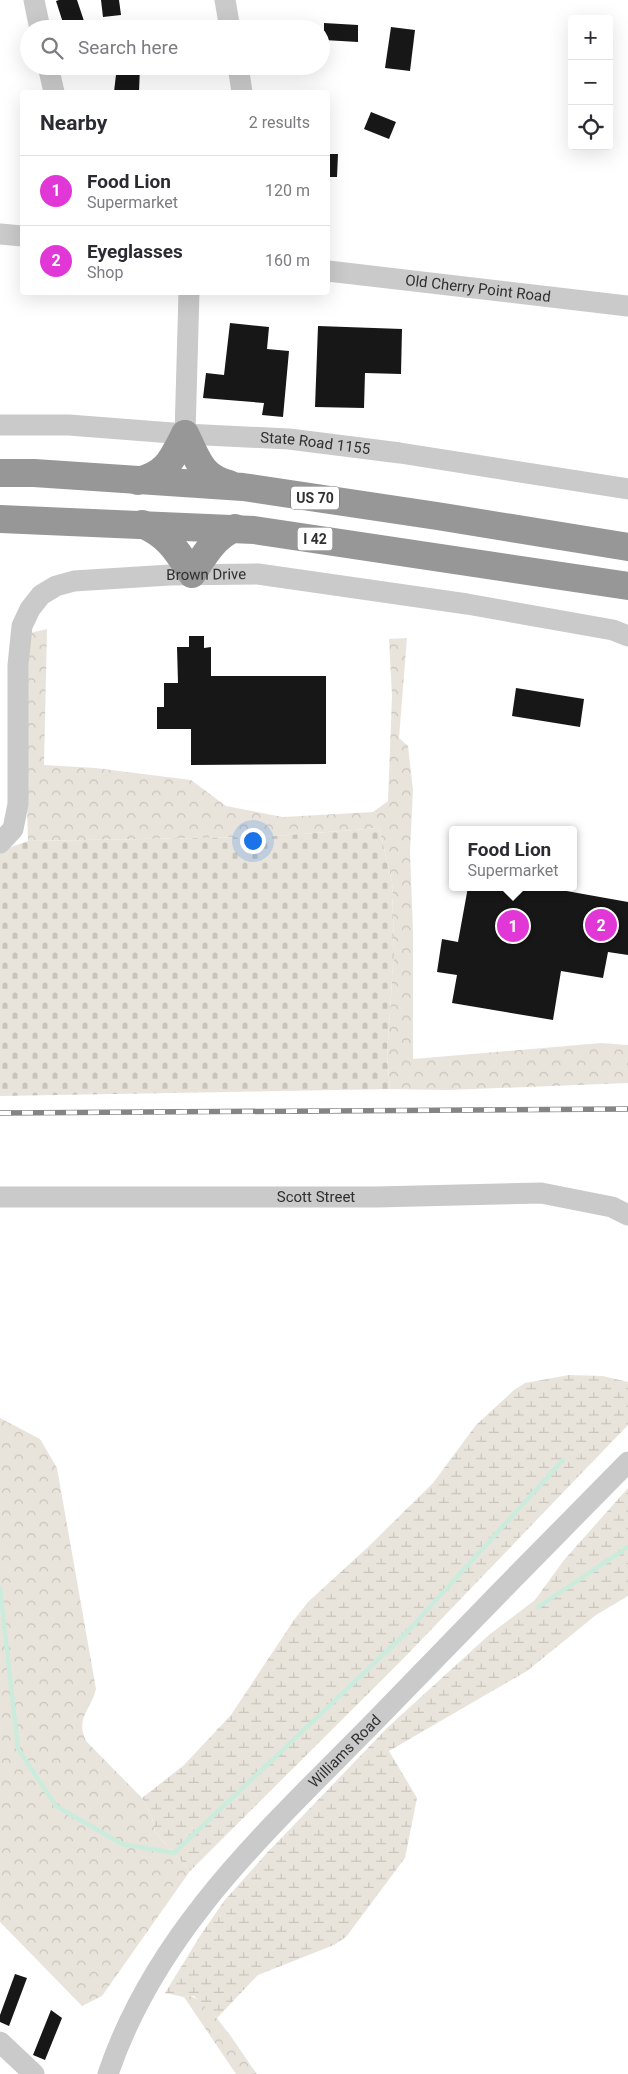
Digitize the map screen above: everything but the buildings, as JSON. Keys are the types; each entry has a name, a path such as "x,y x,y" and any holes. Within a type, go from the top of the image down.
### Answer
{"highway":[{"path":"138,481 155,475 169,464 185,434"},
{"path":"185,434 205,472 223,482 243,487"},
{"name":"US 70","path":"0,473 243,487 628,547"},
{"name":"I 42","path":"0,519 235,528 628,586"},
{"path":"142,524 158,532 172,544 192,574 214,542 226,532 235,528"}],"street":[{"path":"34,0 38,20"},
{"path":"225,0 228,20"},
{"path":"50,75 54,90"},
{"path":"239,75 242,90"},
{"path":"0,234 20,236"},
{"name":"Old Cherry Point Road","path":"330,271 628,306"},
{"path":"185,434 189,295"},
{"name":"State Road 1155","path":"0,425 70,425 185,434 290,439 400,453 628,490"},
{"name":"Brown Drive","path":"0,843 13,829 17,818 19,645 22,626 30,609 41,595 56,586 74,581 192,574 258,574 477,606 613,630 628,636"},
{"name":"Scott Street","path":"0,1197 376,1197 541,1193 612,1207 628,1215"},
{"name":"Williams Road","path":"108,2074 130,2019 151,1979 175,1940 226,1876 628,1462"},
{"path":"0,2042 34,2074"}],"green space":[{"path":"47,629 44,765 95,768 191,780 226,806 283,817 373,812 388,801 392,696 389,639 407,638 399,738 408,746 413,790 410,852 413,932 413,1059 601,1043 628,1045 628,1083 448,1090 390,1089 387,1056 394,951 392,882 379,828 263,837 28,841 25,729 30,633"},
{"path":"379,828 392,882 394,951 387,1056 390,1089 0,1096 0,851 28,841 263,837"},
{"path":"569,1375 603,1376 628,1382 628,1425 400,1662 190,1871 155,1832 152,1818 142,1798 184,1765 231,1715 308,1602 368,1547 433,1483 476,1425 514,1390 525,1383"},
{"path":"0,1418 40,1439 57,1468 96,1689 83,1720 83,1733 86,1741 142,1798 152,1818 155,1832 190,1871 102,1996 82,2006 0,1922"},
{"path":"628,1488 628,1596 596,1615 527,1671 389,1751 417,1798 405,1858 346,1937 334,1945 258,1975 217,2018 194,1996 184,1997 165,1993 224,1901 266,1854 388,1727 490,1634 535,1600 564,1560"},
{"path":"189,1996 197,1999 216,2017 257,2074 236,2074 184,1997"}],"waterway":[{"path":"0,1588 18,1749 56,1806 122,1844 174,1853 408,1631 563,1460"},
{"path":"538,1607 628,1547"}],"railway":[{"path":"0,1113 628,1109"}],"place":[{"name":"Eyeglasses","path":"601,925"},
{"name":"Food Lion","path":"513,926"}]}
